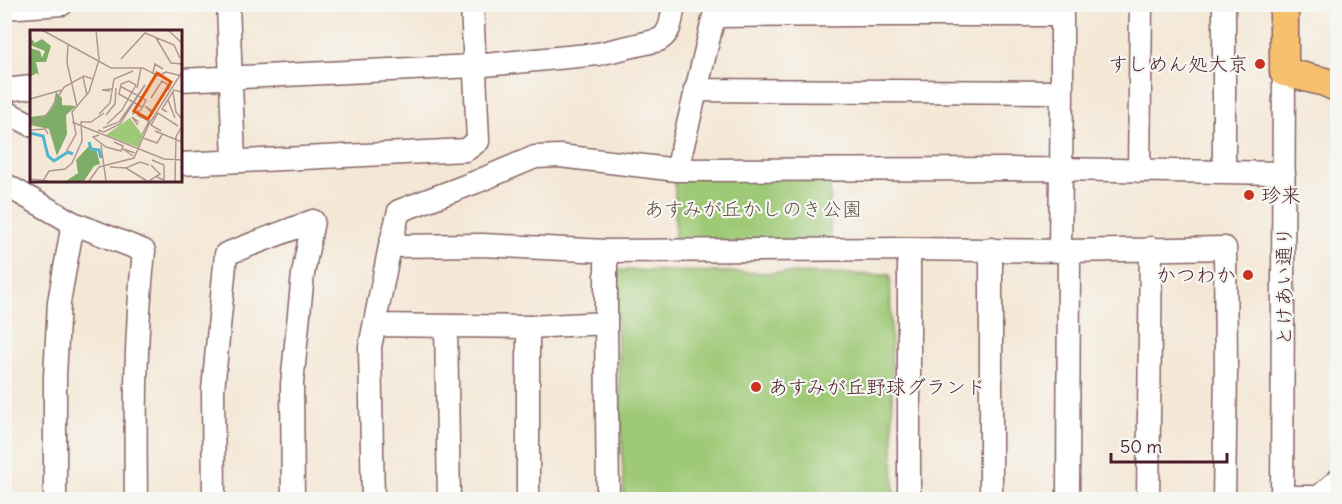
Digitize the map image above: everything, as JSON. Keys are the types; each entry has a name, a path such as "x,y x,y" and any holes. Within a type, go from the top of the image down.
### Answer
{"main road":[{"path":"1284,4 1284,72 1325,82 1338,88"}],"street":[{"path":"4,8 62,4"},
{"path":"228,4 234,161"},
{"path":"182,164 466,150 478,141 472,4"},
{"path":"182,80 474,66 598,54 658,40 669,31 674,4"},
{"path":"1139,171 1141,4"},
{"path":"1224,4 1224,172"},
{"path":"677,170 714,16 856,10 1062,10 1060,169 1064,251 1068,500"},
{"name":"とけあい通り","path":"1282,498 1284,72"},
{"path":"4,90 30,87"},
{"path":"695,90 1062,92"},
{"path":"4,111 30,123"},
{"path":"373,500 370,347 399,211 535,157 560,156 677,170 1060,169 1284,173"},
{"path":"4,184 73,223 144,251 139,299 135,402 136,500"},
{"path":"214,500 213,390 226,254 313,220 303,274 292,384 293,500"},
{"path":"55,500 56,376 60,302 73,223"},
{"path":"390,246 483,245 606,251 909,249 1064,251 1225,248 1224,500"},
{"path":"1148,500 1152,248"},
{"path":"909,249 909,500"},
{"path":"991,249 991,500"},
{"path":"606,251 608,500"},
{"path":"375,325 528,327 606,323"},
{"path":"446,326 449,500"},
{"path":"528,327 528,500"},
{"path":"1282,498 1319,496 1338,480"}],"green space":[{"name":"あすみが丘かしのき公園","path":"675,175 830,176 830,242 675,242"},
{"name":"あすみが丘野球グランド","path":"615,270 890,275 894,499 624,499"}],"place":[{"name":"すしめん処大京","path":"1260,64"},
{"name":"珍来","path":"1249,195"},
{"name":"かつわか","path":"1248,275"},
{"name":"あすみが丘野球グランド","path":"756,387"}]}
